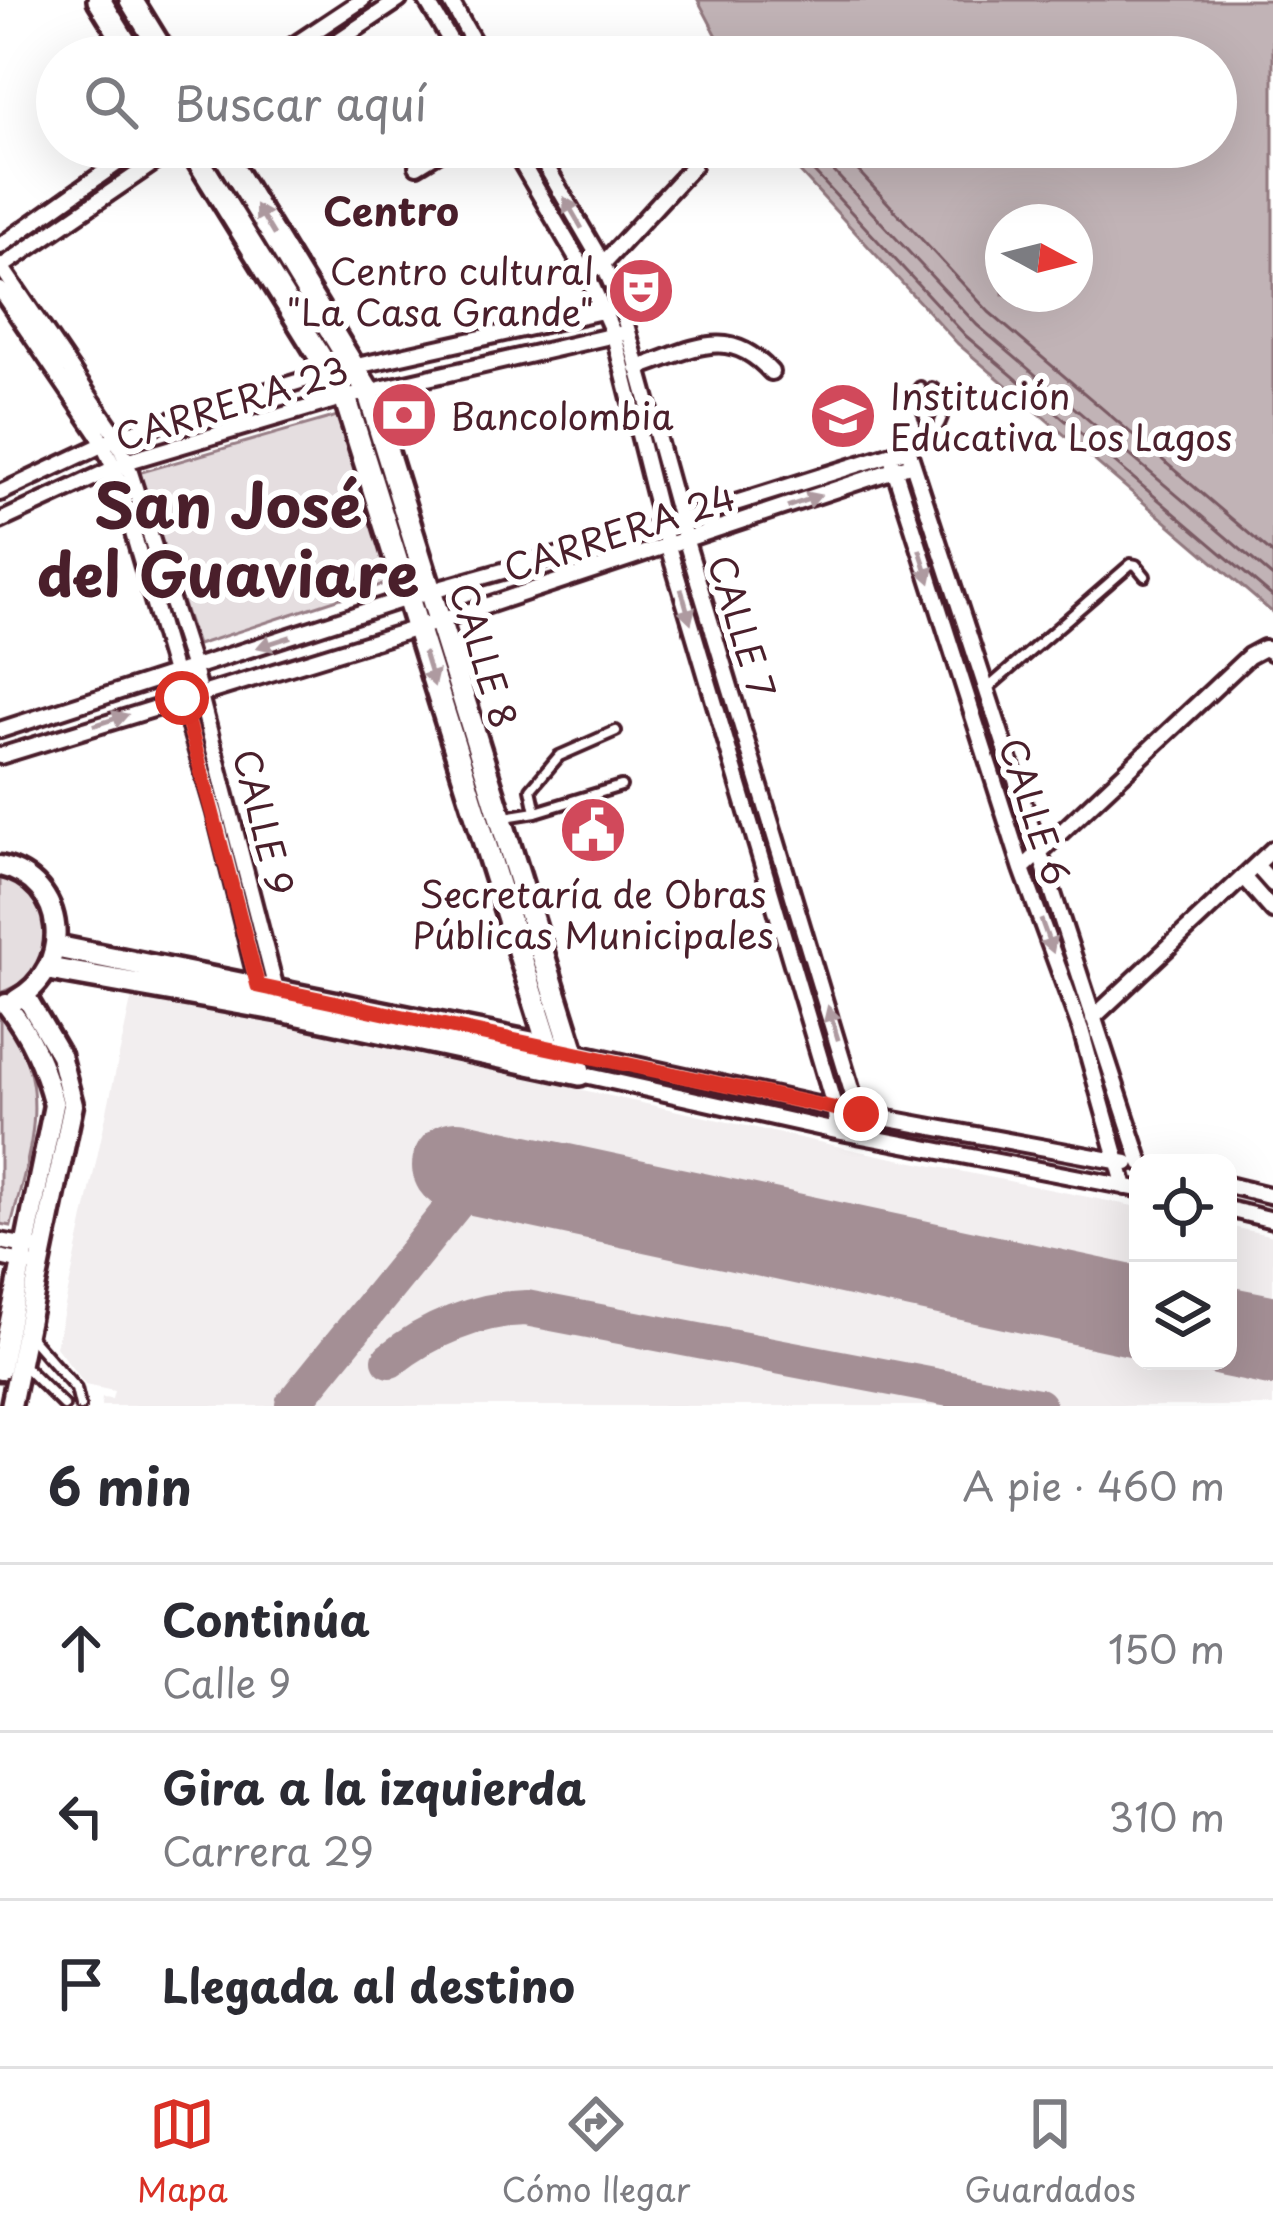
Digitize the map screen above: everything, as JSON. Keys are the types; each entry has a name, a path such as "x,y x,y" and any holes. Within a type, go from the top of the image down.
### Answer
{"main road":[{"path":"98,0 121,36"},
{"path":"131,0 153,36"},
{"name":"CALLE 8","path":"203,168 345,397 556,1069"},
{"name":"CALLE 8","path":"233,168 368,391 580,1074"},
{"path":"53,958 573,1052"},
{"path":"270,998 580,1074"}],"street":[{"path":"308,36 362,0"},
{"path":"345,36 399,0"},
{"path":"426,0 447,36"},
{"path":"450,0 470,36"},
{"path":"0,246 110,168"},
{"path":"0,266 146,168"},
{"name":"CALLE 7","path":"524,168 588,277 613,308"},
{"name":"CALLE 7","path":"547,168 603,264 662,526 835,1109 836,1131"},
{"path":"588,277 691,168"},
{"name":"CALLE 9","path":"0,266 110,440 120,465 200,692 232,806 270,998"},
{"name":"CALLE 9","path":"0,290 110,440"},
{"name":"CARRERA 23","path":"0,493 110,440 330,372 613,308"},
{"name":"CARRERA 23","path":"0,521 120,465 345,397 621,333"},
{"name":"CALLE 7","path":"621,333 637,368 865,1136"},
{"path":"637,368 729,343 756,354 771,372"},
{"name":"CARRERA 24","path":"0,730 407,598 680,521 889,454 910,456"},
{"name":"CALLE 6","path":"889,454 1022,869 1081,1030 1129,1182"},
{"name":"CARRERA 24","path":"0,756 686,541 895,470 910,456"},
{"name":"CALLE 6","path":"910,456 1137,1154"},
{"name":"CALLE 9","path":"120,465 173,674 270,998"},
{"path":"1022,869 1250,656 1264,648 1273,653"},
{"path":"728,748 746,743"},
{"path":"215,813 232,806"},
{"path":"477,826 501,818"},
{"path":"1081,1030 1273,849"},
{"path":"0,866 22,874 43,893 55,919 53,958 25,995 3,1004 26,1029 64,1105"},
{"path":"1257,866 1273,884"},
{"path":"1244,878 1273,911"},
{"path":"781,934 803,929"},
{"path":"0,1370 32,1256 64,1105 60,1055 25,995"},
{"path":"573,1052 835,1109 1129,1162"},
{"path":"580,1074 836,1131 1129,1187"},
{"path":"1237,1187 1273,1196"},
{"path":"1237,1211 1273,1220"},
{"path":"0,1240 32,1256"},
{"path":"0,1257 32,1256"},
{"path":"11,1406 27,1333 32,1256"}],"lane":[{"path":"920,387 916,393 927,422 927,439"},
{"path":"910,456 938,429 944,412 943,396 932,388"},
{"path":"988,688 1131,565 1145,576"},
{"path":"536,812 531,789 549,764 616,731"},
{"path":"501,818 621,786"},
{"path":"12,1315 76,1389 79,1405"},
{"path":"7,1340 20,1361 64,1406"}],"shaded area":[{"path":"344,414 393,581 197,645 138,473"},
{"path":"0,874 26,887 36,898 48,938 35,971 0,993"},
{"path":"133,991 864,1152 1129,1205 1129,1370 1237,1370 1237,1228 1273,1236 1273,1406 101,1406 102,1398 112,1399 114,1391 85,1385 56,1347"},
{"path":"0,1016 21,1048 33,1091 32,1136 11,1226 0,1224"}],"water":[{"path":"698,0 1273,0 1273,613 958,344 796,168 1237,168 1237,36 717,36"}],"taxiway":[{"path":"293,1404 481,1172"},
{"path":"390,1360 454,1323 526,1308 1038,1406"}],"runway":[{"path":"457,1166 1129,1310"},
{"path":"1237,1334 1273,1341"}],"place":[{"name":"Centro cultural \"La Casa Grande\"","path":"641,291"},
{"name":"Bancolombia","path":"404,415"},
{"name":"Institución Educativa Los Lagos","path":"843,416"},
{"name":"Secretaría de Obras Públicas Municipales","path":"593,830"}],"district":[{"name":"Centro","path":"391,209"},
{"name":"San José del Guaviare","path":"228,538"}],"route":[{"path":"182,698 258,986 861,1114"}]}
